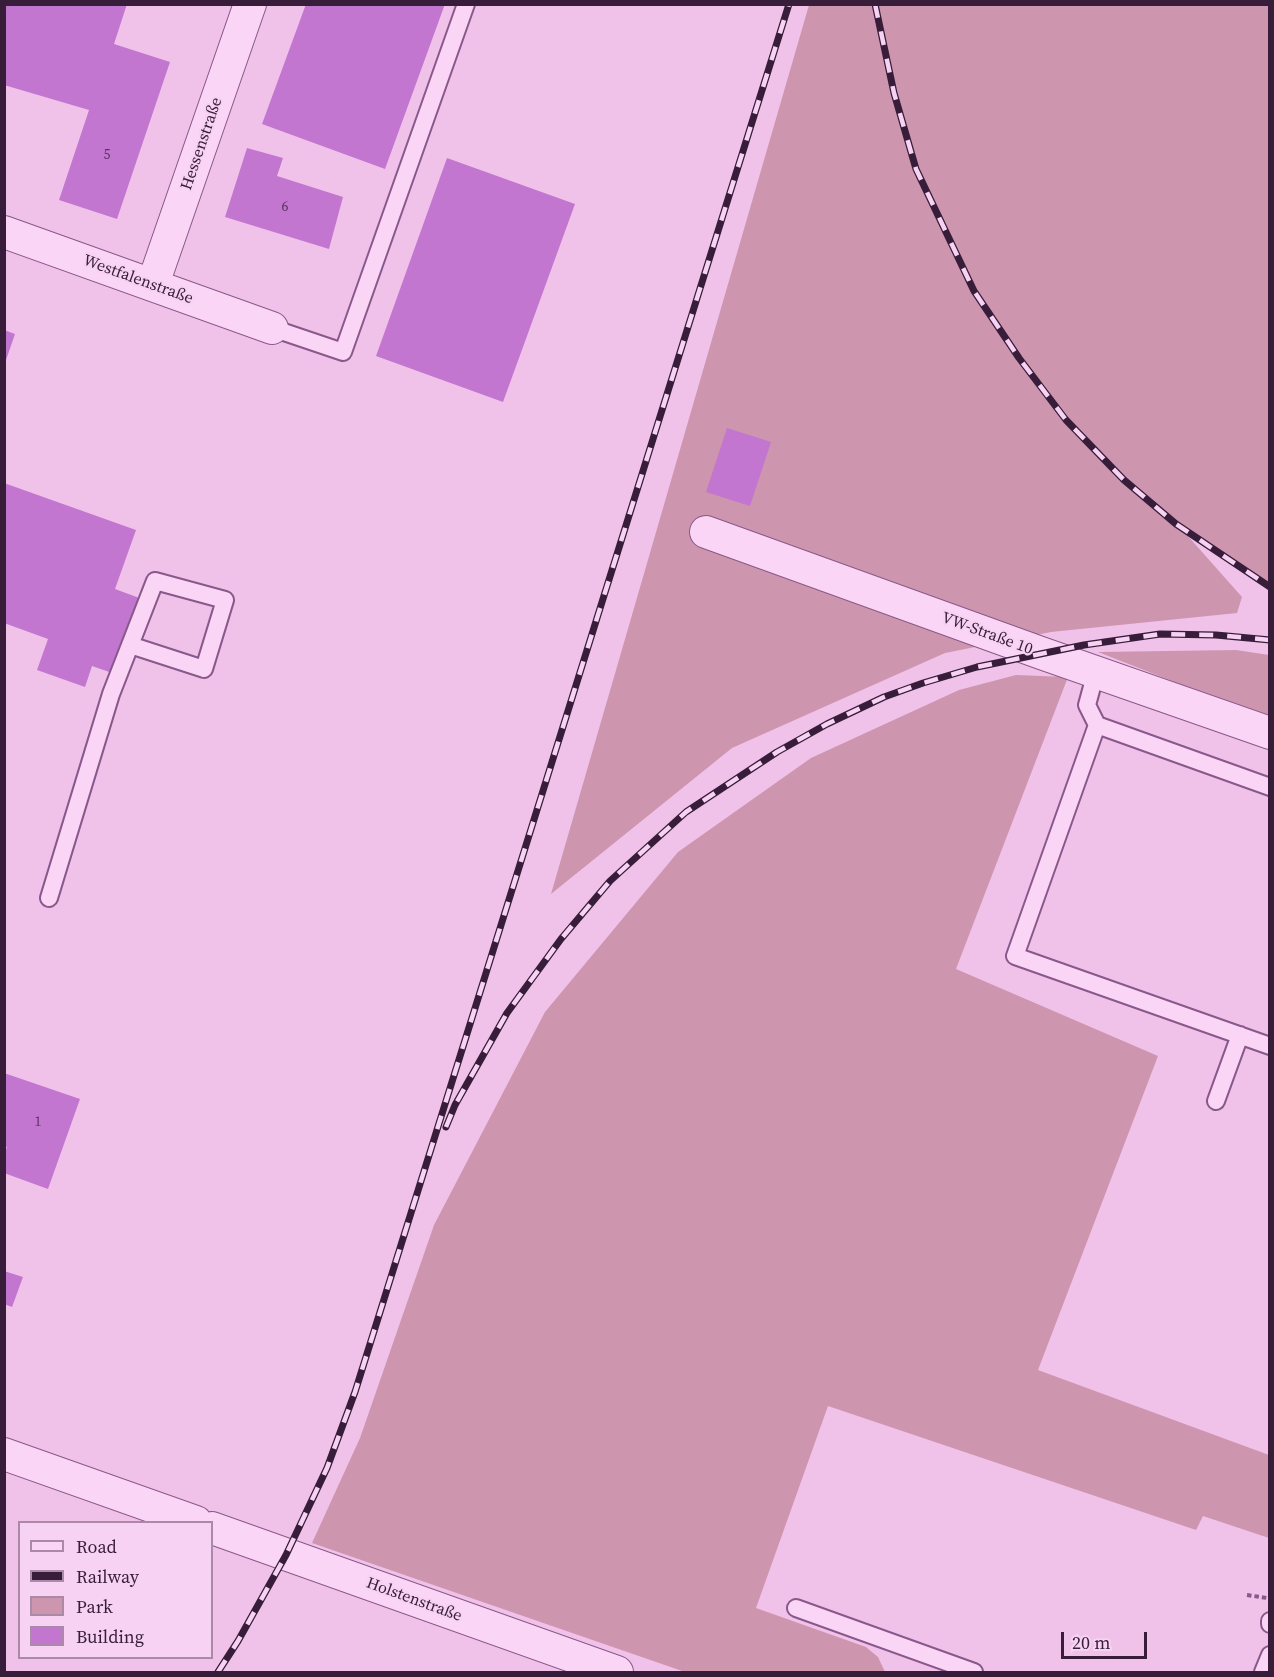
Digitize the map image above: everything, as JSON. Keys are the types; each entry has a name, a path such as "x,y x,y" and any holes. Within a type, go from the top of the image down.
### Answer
{"street":[{"name":"Hessenstraße","path":"153,284 250,4"},
{"name":"Westfalenstraße","path":"4,232 272,328"},
{"name":"VW-Straße 10","path":"706,532 1269,733"},
{"path":"4,1454 193,1521"},
{"name":"Holstenstraße","path":"213,1528 617,1672"}],"lane":[{"path":"272,328 343,352 466,4"},
{"path":"49,898 111,694 130,645 155,581 225,600 204,669 130,645"},
{"path":"1096,672 1087,705 1097,725 1269,787"},
{"path":"1097,725 1015,956 1269,1046"},
{"path":"1216,1101 1240,1035"},
{"path":"796,1608 974,1672"},
{"path":"1263,1672 1269,1655"}],"path":[{"path":"1247,1595 1269,1598"}],"green space":[{"path":"809,5 1269,5 1269,587 1179,526 1242,597 1237,613 1051,632 945,653 732,748 551,894"},
{"path":"1236,650 1269,655 1269,719 1098,652"},
{"path":"1016,675 1068,677 956,969 1158,1056 1038,1370 1269,1455 1269,1538 1203,1516 1196,1530 828,1406 756,1608 866,1647 878,1657 885,1672 685,1672 312,1543 360,1438 434,1225 545,1012 678,852 811,758 959,690"}],"building":[{"path":"4,4 127,4 114,44 170,62 117,219 59,200 89,110 4,85"},
{"path":"306,4 445,4 385,169 262,124"},
{"path":"247,148 283,158 277,176 343,197 329,249 225,217"},
{"path":"447,158 575,204 503,402 376,356"},
{"path":"4,330 15,334 5,363 4,363"},
{"path":"727,428 771,442 750,506 706,492"},
{"path":"4,483 136,530 115,589 142,599 115,674 92,666 85,687 37,670 48,639 4,623"},
{"path":"4,1073 80,1099 48,1189 4,1173 4,1154 7,1147 4,1146"},
{"path":"4,1271 23,1277 12,1307 4,1304"}],"railway":[{"path":"218,1672 286,1555 327,1468 355,1392 789,4"},
{"path":"875,4 894,93 916,169 974,291 1019,358 1066,420 1124,480 1176,524 1270,587"},
{"path":"446,1127 455,1105 507,1013 561,939 610,881 686,812 777,752 827,724 884,697 977,667 1084,645 1160,634 1216,635 1270,640"}]}
